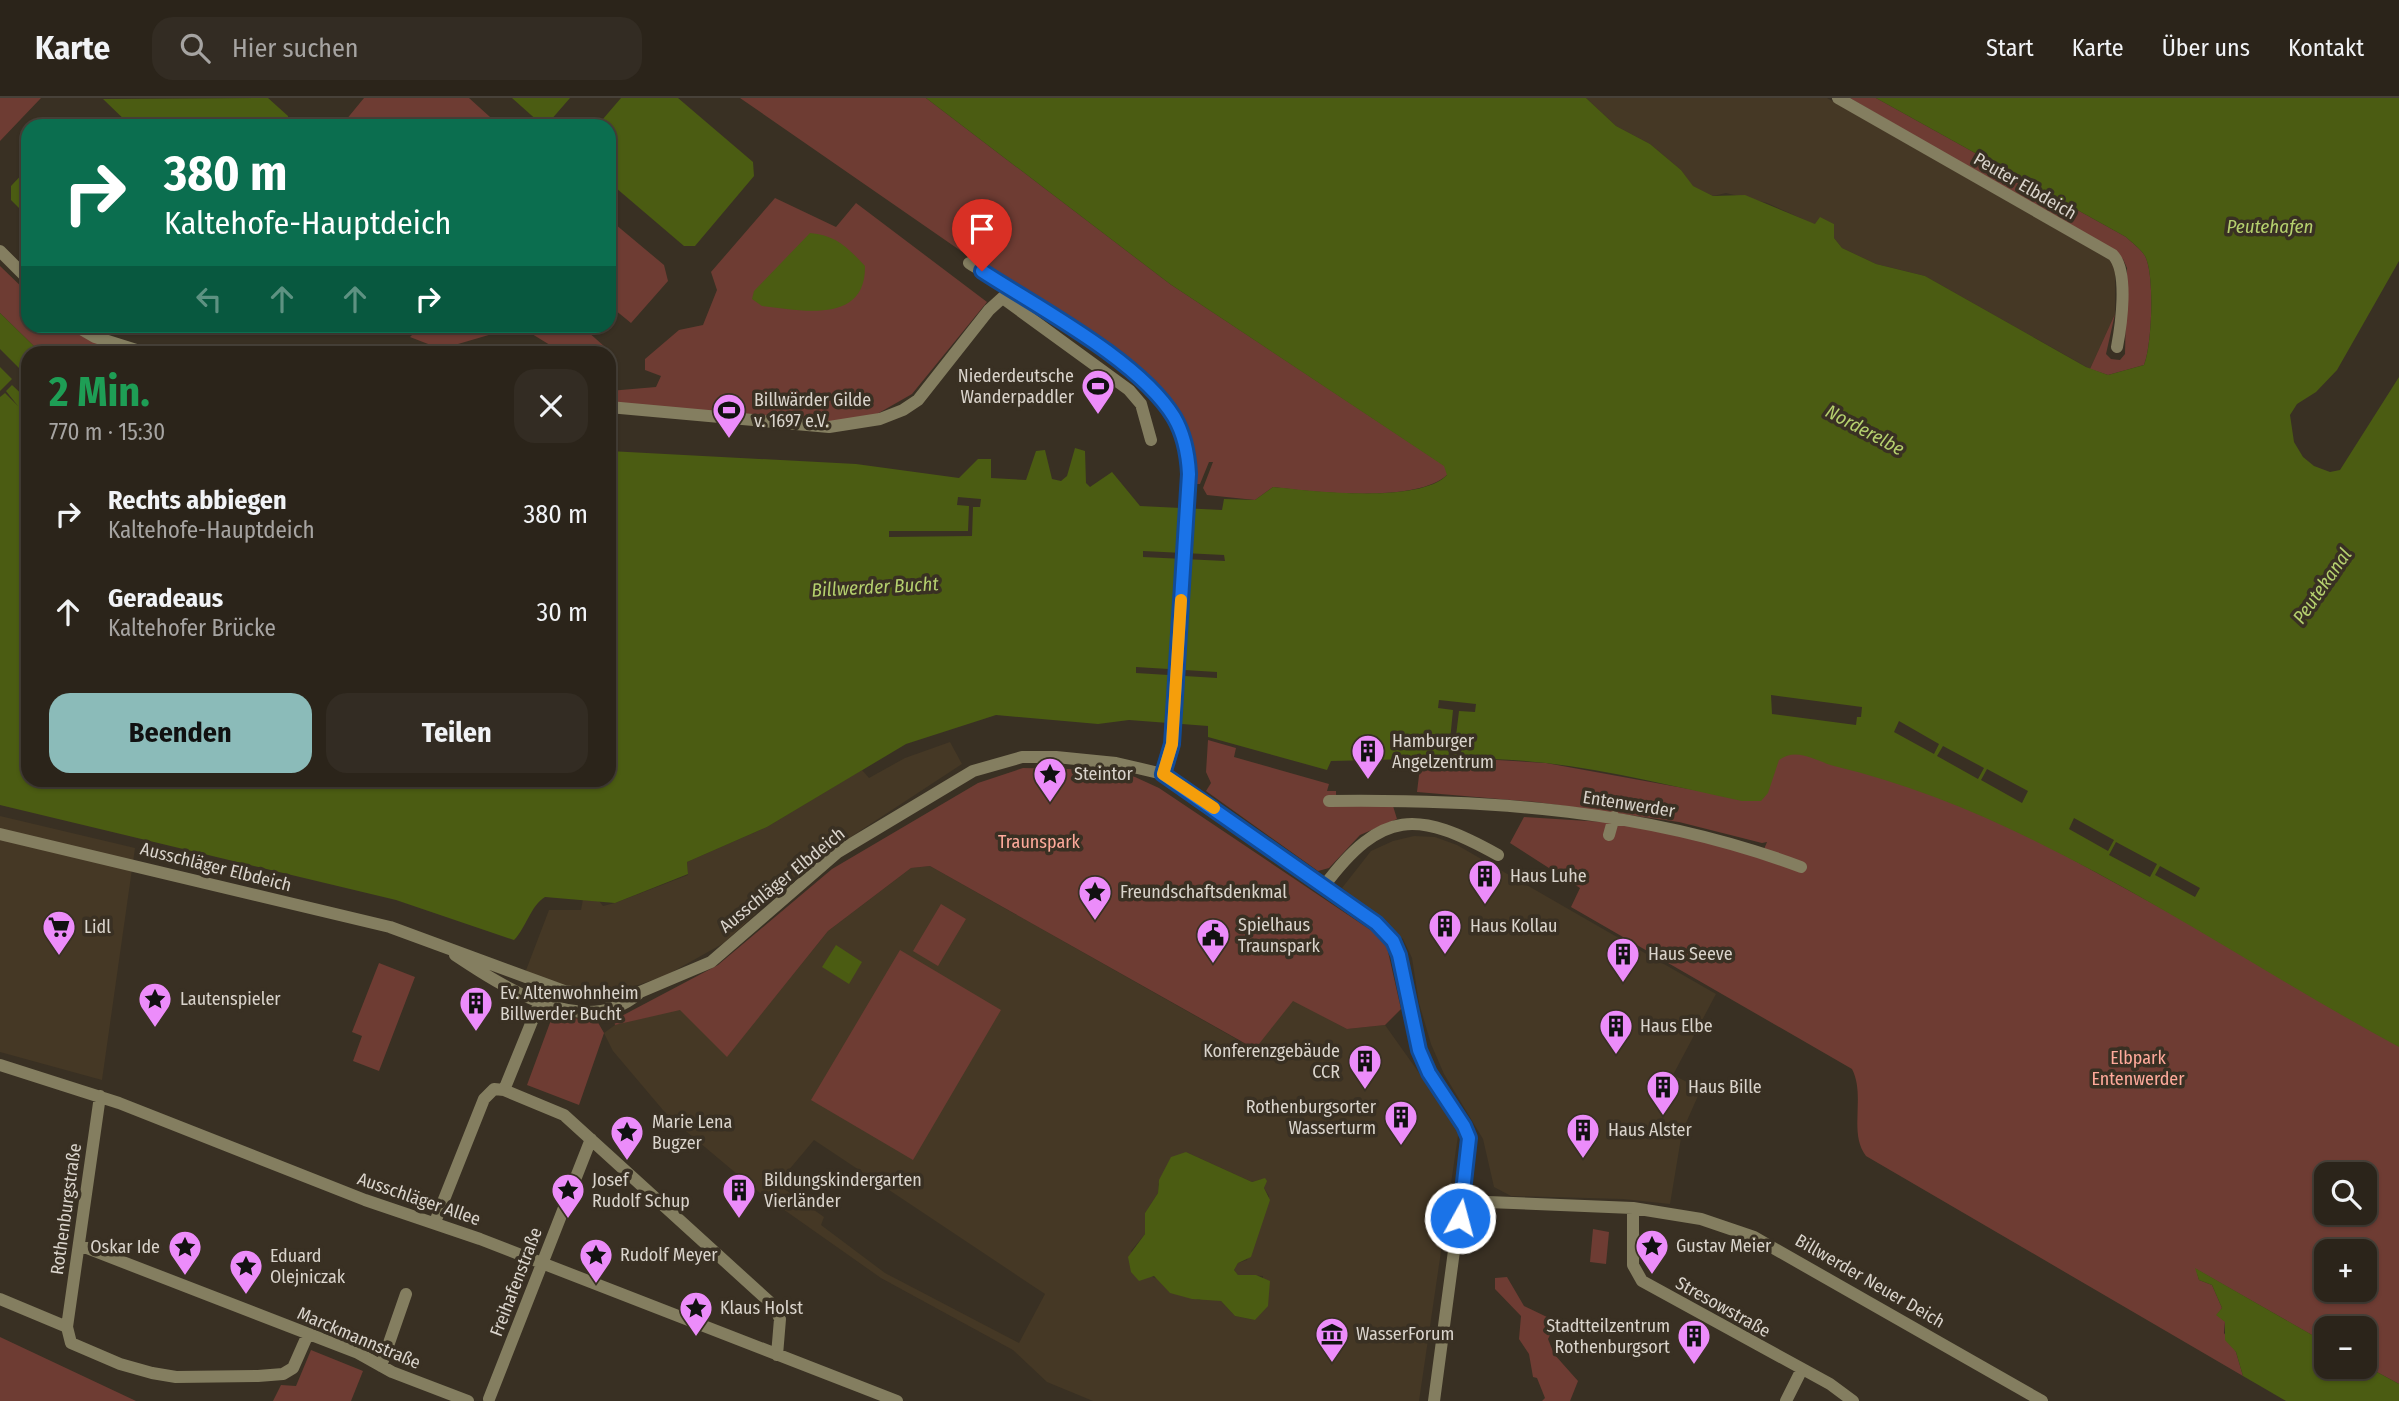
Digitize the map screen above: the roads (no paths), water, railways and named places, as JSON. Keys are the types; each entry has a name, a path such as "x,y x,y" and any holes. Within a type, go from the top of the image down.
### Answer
{"street":[{"name":"Peuter Elbdeich","path":"1838,98 2113,256 2121,268 2121,322 2117,347"},
{"path":"0,251 21,272"},
{"path":"969,263 1129,390 1141,404 1150,440"},
{"path":"616,408 829,427 880,419 903,410 918,400 989,310 1008,295"},
{"path":"1008,295 1038,304 1138,378 1163,402 1177,423 1187,450 1187,506 1173,724 1170,756 1163,774"},
{"path":"88,333 124,346"},
{"name":"Ausschläger Elbdeich","path":"0,834 377,924 437,943 564,991 600,997 640,992 711,962 838,852 972,771 1022,757 1116,763 1163,774 1376,923 1397,948 1419,1050 1429,1073 1468,1134 1462,1201 1434,1401"},
{"name":"Entenwerder","path":"1329,801 1447,801 1614,817 1738,844 1801,867"},
{"path":"1436,825 1447,801"},
{"path":"1609,835 1614,817"},
{"path":"1324,886 1349,854 1369,838 1402,826 1436,825 1457,832 1498,855"},
{"path":"437,943 539,1004 601,1010 625,1005 640,992"},
{"path":"504,1090 539,1004"},
{"name":"Ausschläger Allee","path":"0,1065 100,1096 391,1210 435,1222 897,1401"},
{"name":"Ausschläger Allee","path":"0,1071 39,1082 49,1082"},
{"path":"435,1222 484,1100 494,1088 504,1090 564,1115 774,1306 780,1319 777,1355"},
{"name":"Rothenburgstraße","path":"100,1096 67,1327 67,1336 74,1346 120,1364 164,1375 258,1376 283,1374 293,1368 308,1334"},
{"name":"Freihafenstraße","path":"489,1400 590,1139"},
{"name":"Billwerder Neuer Deich","path":"1462,1201 1633,1208 1701,1219 1754,1237 2042,1401"},
{"name":"Stresowstraße","path":"1633,1208 1633,1265 1642,1281 1801,1371 1830,1384 1853,1401"},
{"name":"Marckmannstraße","path":"79,1245 358,1353 381,1366 468,1401"},
{"path":"381,1366 406,1294"},
{"path":"0,1299 67,1327"},
{"path":"1786,1401 1801,1371"}],"water":[{"path":"268,98 288,119 124,119 103,99"},
{"path":"512,98 570,98 552,119 536,119"},
{"path":"621,98 678,98 753,162 754,176 695,246 684,246 616,188 616,119 603,119"},
{"path":"926,98 1586,98 1616,126 1650,144 1681,170 1693,186 1713,196 1745,195 1815,224 1820,217 1834,224 1834,238 1842,248 1876,264 1925,276 2086,367 2108,375 2144,365 2147,356 2151,293 2148,265 2143,253 2126,237 1876,98 2399,98 2399,261 2337,370 2316,392 2297,404 2290,415 2294,442 2303,457 2314,466 2330,472 2340,470 2399,377 2399,1047 2124,888 2053,850 1981,816 1908,788 1799,755 1786,756 1779,760 1768,793 1761,801 1742,801 1595,770 1493,759 1331,761 1327,770 1208,737 1208,726 1129,720 1098,724 996,715 906,744 767,827 687,862 688,874 615,903 545,897 536,905 514,940 396,900 0,805 0,313 34,346 21,346 21,787 616,787 616,451 856,464 959,478 978,459 991,459 991,478 1026,480 1036,451 1045,450 1052,479 1061,481 1067,476 1075,448 1085,451 1086,483 1090,487 1112,472 1140,506 1222,510 1224,499 1255,500 1273,487 1338,493 1414,490 1433,484 1447,475 1444,466 1170,284","holes":["1143,551 1224,555 1225,561 1143,557","1136,667 1217,672 1217,678 1136,673"]},
{"path":"21,175 21,210 11,200 11,186"},
{"path":"810,233 834,240 847,248 865,266 863,285 855,297 844,305 829,310 813,311 762,306 752,299 754,291"},
{"path":"836,945 862,962 849,984 822,967"},
{"path":"1186,1152 1252,1182 1265,1178 1267,1181 1264,1188 1270,1200 1251,1257 1238,1263 1234,1270 1238,1275 1256,1275 1270,1281 1268,1306 1255,1320 1235,1316 1221,1301 1192,1299 1170,1293 1154,1276 1139,1281 1131,1272 1128,1257 1145,1234 1145,1213 1158,1193 1159,1180 1171,1157"},
{"path":"2195,1268 2314,1336 2314,1379 2377,1379 2377,1372 2399,1384 2399,1401 2286,1401 2243,1376 2236,1352 2225,1340 2225,1322 2216,1315 2222,1308 2212,1285 2199,1280"}],"place":[{"name":"Niederdeutsche Wanderpaddler","path":"1098,416"},
{"name":"Billwärder Gilde v. 1697 e.V.","path":"729,440"},
{"name":"Hamburger Angelzentrum","path":"1368,781"},
{"name":"Steintor","path":"1050,804"},
{"name":"Haus Luhe","path":"1485,906"},
{"name":"Freundschaftsdenkmal","path":"1095,922"},
{"name":"Haus Kollau","path":"1445,956"},
{"name":"Lidl","path":"59,957"},
{"name":"Spielhaus Traunspark","path":"1213,965"},
{"name":"Haus Seeve","path":"1623,984"},
{"name":"Lautenspieler","path":"155,1029"},
{"name":"Ev. Altenwohnheim Billwerder Bucht","path":"476,1033"},
{"name":"Haus Elbe","path":"1616,1056"},
{"name":"Konferenzgebäude CCR","path":"1365,1091"},
{"name":"Haus Bille","path":"1663,1117"},
{"name":"Rothenburgsorter Wasserturm","path":"1401,1147"},
{"name":"Haus Alster","path":"1583,1160"},
{"name":"Marie Lena Bugzer","path":"627,1162"},
{"name":"Josef Rudolf Schup","path":"568,1220"},
{"name":"Bildungskindergarten Vierländer","path":"739,1220"},
{"name":"Gustav Meier","path":"1652,1276"},
{"name":"Oskar Ide","path":"185,1277"},
{"name":"Rudolf Meyer","path":"596,1285"},
{"name":"Eduard Olejniczak","path":"246,1296"},
{"name":"Klaus Holst","path":"696,1338"},
{"name":"WasserForum","path":"1332,1364"},
{"name":"Stadtteilzentrum Rothenburgsort","path":"1694,1366"}],"water label":[{"name":"Peutehafen","path":"2270,226"},
{"name":"Norderelbe","path":"1865,430"},
{"name":"Peutekanal","path":"2322,586"},
{"name":"Billwerder Bucht","path":"875,587"}],"park label":[{"name":"Traunspark","path":"1039,842"},
{"name":"Elbpark Entenwerder","path":"2138,1068"}]}
